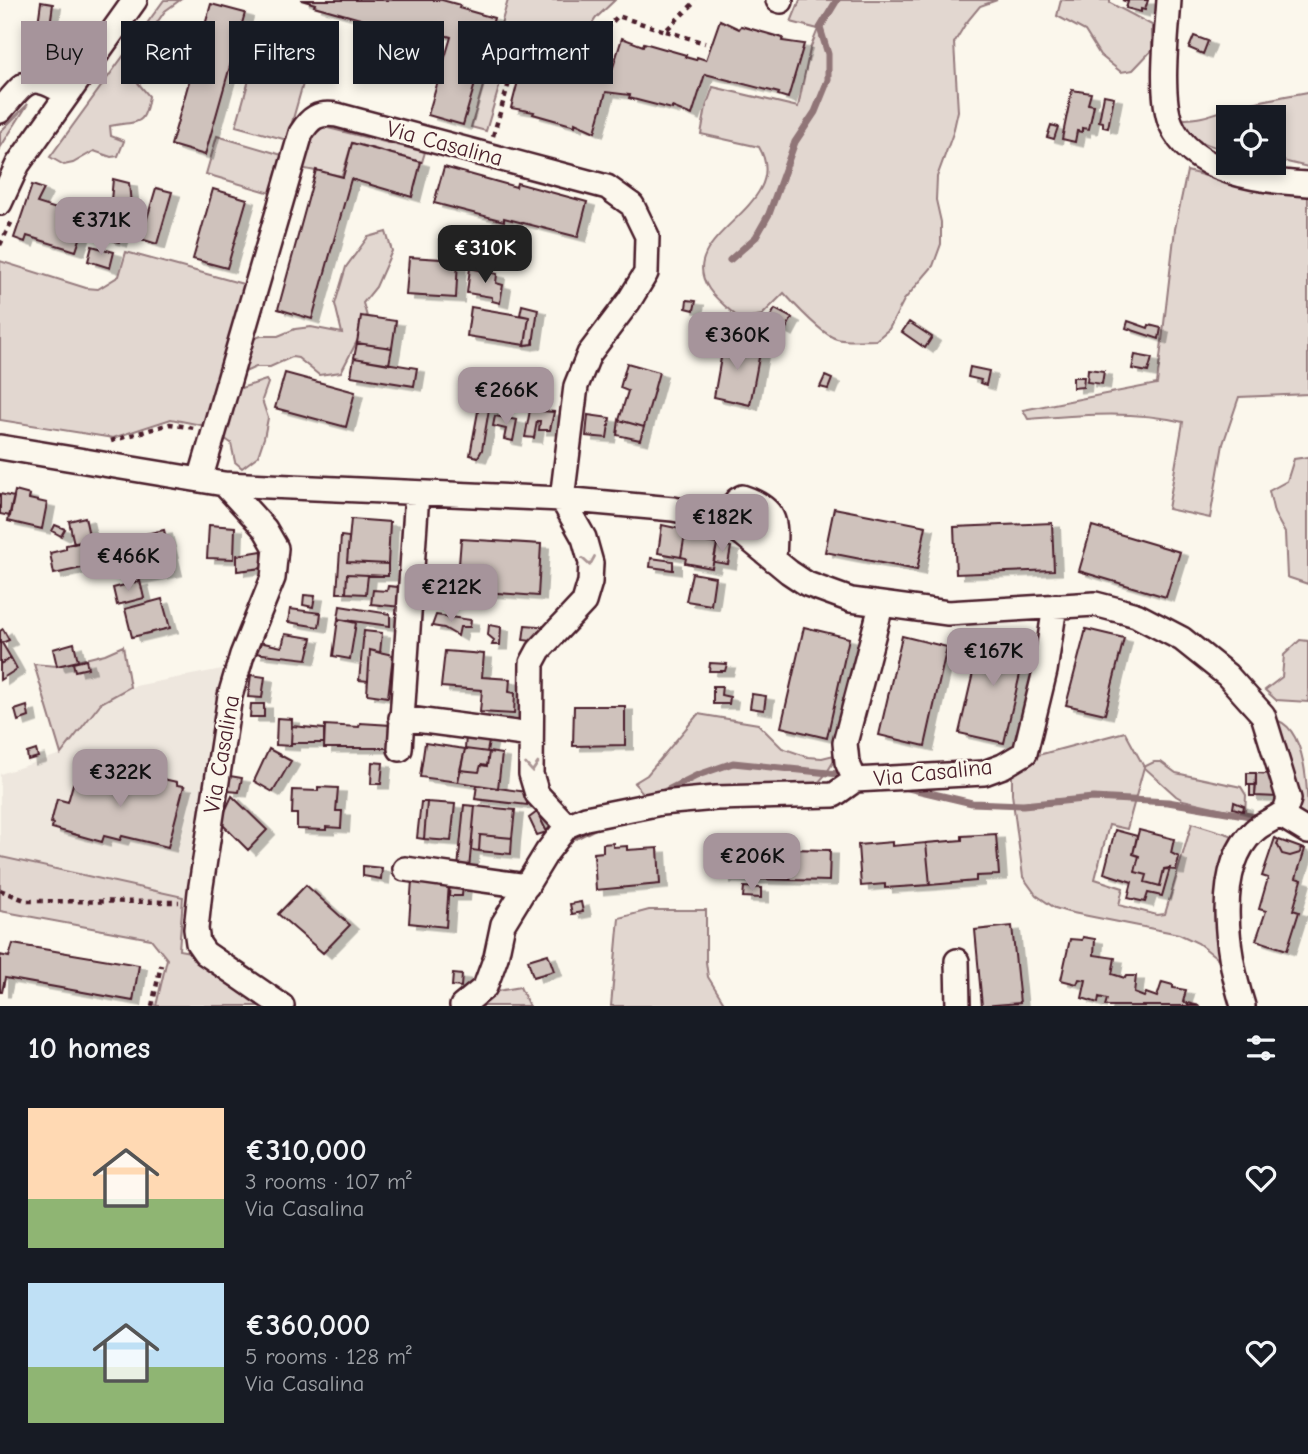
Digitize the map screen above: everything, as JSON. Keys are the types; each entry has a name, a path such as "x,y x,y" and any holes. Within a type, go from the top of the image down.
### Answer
{"street":[{"path":"0,203 18,164 135,0"},
{"path":"1169,0 1166,105 1178,136 1190,151 1218,169 1287,183 1308,184"},
{"path":"0,111 22,86 30,81 46,81 67,94"},
{"name":"Via Casalina","path":"200,480 300,133 309,120 324,113 337,114 607,187 632,205 647,236 646,273 629,301 589,354 576,386 562,499"},
{"path":"0,447 224,484 562,499 673,509 723,522 807,584 851,600 948,613 1095,604 1136,615 1182,639 1227,675 1263,715 1289,799 1286,811 1247,838 1240,847 1229,876 1227,903 1232,958 1242,1006"},
{"name":"Via Casalina","path":"224,484 265,529 276,548 273,578 242,655 230,695 196,929 198,943 205,953 282,1006"},
{"path":"400,749 416,493"},
{"path":"723,522 737,500 742,497 762,505 771,513 775,524 774,560"},
{"path":"462,1006 485,987 496,957 503,924 567,826 537,794 531,775 532,663 538,649 554,636 584,602 590,582 591,563 584,538 562,499"},
{"name":"Via Casalina","path":"855,780 847,762 845,743 881,606"},
{"name":"Via Casalina","path":"567,826 586,818 661,803 716,798 834,795 855,780 984,772 1003,766 1026,753 1045,671 1055,606"},
{"path":"401,718 531,735"},
{"path":"1280,815 1308,832"},
{"path":"405,869 527,886"},
{"path":"957,961 958,1006"}],"path":[{"path":"665,31 694,5 695,0"},
{"path":"488,154 523,36 582,53 618,16 705,43"},
{"path":"101,440 113,442 170,424 206,430"},
{"path":"0,890 27,901 186,903"},
{"path":"152,1006 161,965"}],"shaded area":[{"path":"164,0 180,0 165,11 158,21 149,21"},
{"path":"508,0 615,0 594,21 502,21"},
{"path":"800,0 997,0 980,6 954,43 958,111 937,177 936,200 941,222 941,244 933,266 904,300 889,329 876,340 846,340 831,336 809,319 784,293 762,315 740,319 712,293 702,270 706,253 718,236 749,204 761,187 766,168 759,147 701,134 713,87 798,107 810,49 818,29 791,22"},
{"path":"1061,0 1110,0 1110,3 1152,25 1152,50 1133,70 1121,72 1100,55 1085,31 1057,16"},
{"path":"121,59 121,84 139,84 149,96 142,118 110,126 111,136 124,141 118,156 111,157 94,151 64,165 50,157 103,84 107,84 107,78"},
{"path":"248,84 303,84 287,140 236,126"},
{"path":"484,84 500,84 486,131 471,127"},
{"path":"1308,92 1308,167 1286,162 1286,105 1245,105"},
{"path":"28,104 0,148 0,132"},
{"path":"1216,113 1216,147 1192,136 1176,118 1199,118"},
{"path":"324,127 425,152 422,162 352,143 342,176 300,168 311,140"},
{"path":"217,136 282,155 271,193 206,174"},
{"path":"1187,171 1252,188 1308,195 1308,394 1239,397 1223,444 1210,518 1168,509 1183,422 1125,415 1028,419 1023,410 1157,384 1175,229"},
{"path":"386,232 392,251 376,287 363,303 368,320 341,372 319,375 298,358 292,357 270,367 256,367 238,375 238,389 266,380 268,383 262,400 268,418 264,438 258,456 242,468 235,462 231,443 206,426 171,419 113,438 0,420 0,261 86,288 98,289 119,276 126,252 247,285 244,342 261,336 278,336 295,329 311,327 342,333 335,304 346,267 368,237"},
{"path":"1308,457 1308,584 1287,577 1285,533 1274,513 1269,491 1287,481 1294,459"},
{"path":"1300,640 1308,641 1308,702 1276,700 1265,690 1282,677 1284,655"},
{"path":"123,646 130,687 101,703 61,754 34,664 57,666 105,654"},
{"path":"222,669 206,772 193,892 183,897 0,857 0,774 61,754 101,702 130,687"},
{"path":"698,714 758,724 782,748 808,757 822,758 838,754 818,783 679,789 645,795 634,783 647,775"},
{"path":"1272,719 1284,724 1299,747 1306,781 1308,827 1302,822"},
{"path":"1125,732 1144,767 1127,829 1109,825 1095,879 1123,888 1119,905 1157,915 1165,914 1192,823 1234,836 1222,862 1217,883 1216,916 1221,961 1198,943 1179,934 1055,908 1036,895 1023,877 1012,794 1012,773 1027,758"},
{"path":"1161,762 1176,773 1241,787 1246,795 1245,814 1183,800 1144,767"},
{"path":"0,855 183,897 179,950 190,952 259,1006 156,1006 167,959 151,939 0,911"},
{"path":"649,910 706,910 708,977 726,1006 611,1006 619,918"},
{"path":"520,987 529,1006 476,1006 498,991"}],"building":[{"path":"301,0 442,0 494,18 493,21 458,21 458,84 475,84 463,125 428,115 437,84 444,84 444,61 451,37 444,35 444,21 367,21 314,6 315,4"},
{"path":"1122,0 1148,0 1145,10 1141,9 1141,12 1126,8 1128,2"},
{"path":"41,2 53,4 51,21 38,21"},
{"path":"211,4 245,13 243,21 229,21 229,70 205,155 171,145 188,84 215,84 215,21 206,21"},
{"path":"720,20 739,29 741,26 783,38 782,41 804,44 788,98 778,95 779,93 705,74 692,115 672,107 629,98 630,95 606,92 595,132 575,123 575,126 533,114 534,112 511,108 517,84 613,84 613,67 622,38 696,60 697,57 706,60"},
{"path":"1194,36 1208,41 1203,54 1189,48"},
{"path":"1072,90 1091,93 1088,104 1094,105 1089,129 1082,128 1082,132 1077,131 1075,142 1062,139"},
{"path":"1104,95 1114,97 1108,128 1103,127 1103,122 1099,121"},
{"path":"1051,125 1058,127 1054,139 1047,137"},
{"path":"352,143 421,162 412,197 351,179 312,319 278,309 316,170 343,177"},
{"path":"444,167 516,187 517,183 587,202 578,237 434,203"},
{"path":"113,179 129,183 132,216 110,211"},
{"path":"32,185 44,189 37,203 105,224 103,235 82,233 76,251 27,236 25,242 14,238"},
{"path":"156,188 172,192 157,244 141,239"},
{"path":"213,189 247,199 227,268 193,259"},
{"path":"111,225 123,228 119,242 108,239"},
{"path":"92,246 114,252 110,268 88,261"},
{"path":"409,257 458,260 456,298 406,295"},
{"path":"470,268 497,274 496,283 503,285 500,303 492,301 492,297 467,293"},
{"path":"687,300 696,301 694,310 686,308"},
{"path":"522,305 538,309 533,344 525,345 529,317 520,315"},
{"path":"471,307 529,317 525,345 467,336"},
{"path":"775,309 792,318 785,331 777,327 772,334 763,329"},
{"path":"361,316 396,321 392,348 357,343"},
{"path":"1128,321 1148,328 1149,325 1161,328 1159,339 1126,328"},
{"path":"909,322 932,337 925,348 902,332"},
{"path":"724,341 761,347 750,405 714,397"},
{"path":"357,343 392,348 389,364 354,358"},
{"path":"1135,355 1152,358 1148,372 1132,369"},
{"path":"354,358 417,368 414,386 351,376"},
{"path":"627,363 659,372 644,427 619,420 628,391 620,388"},
{"path":"970,367 989,371 986,385 980,383 981,380 968,377"},
{"path":"1088,369 1104,371 1102,384 1087,382"},
{"path":"285,373 355,392 346,427 275,408"},
{"path":"825,376 832,379 828,389 820,387"},
{"path":"1073,377 1084,377 1083,387 1073,388"},
{"path":"483,384 500,384 499,398 491,398 482,450 478,457 470,455"},
{"path":"530,410 554,412 550,430 539,430 540,421 537,421 534,438 525,437"},
{"path":"588,415 610,418 607,438 586,436"},
{"path":"495,416 517,420 513,441 504,439 506,429 493,426"},
{"path":"619,420 644,427 640,440 617,435"},
{"path":"15,491 30,495 29,499 47,503 42,529 8,521"},
{"path":"0,494 14,497 10,516 0,514"},
{"path":"834,508 926,526 917,570 825,552"},
{"path":"85,517 90,540 74,544 69,521"},
{"path":"351,519 390,522 388,564 347,562"},
{"path":"1052,523 1054,570 956,574 954,527"},
{"path":"55,525 65,529 61,536 52,531"},
{"path":"209,525 235,527 234,559 207,558"},
{"path":"662,525 690,531 689,539 684,540 681,557 658,553"},
{"path":"1092,526 1180,552 1166,597 1079,571"},
{"path":"164,530 174,571 134,579 123,539"},
{"path":"341,536 349,537 347,562 388,564 388,576 347,574 346,593 337,593"},
{"path":"461,539 541,544 538,596 457,590"},
{"path":"90,540 96,565 54,574 50,553 66,549 66,545"},
{"path":"684,540 717,544 712,568 685,563 686,558 681,557"},
{"path":"717,544 731,547 728,564 714,562"},
{"path":"262,551 262,568 237,571 237,555"},
{"path":"651,558 673,561 673,570 650,567"},
{"path":"692,573 715,577 711,605 686,601"},
{"path":"347,574 368,575 366,594 346,593"},
{"path":"140,581 144,598 117,605 113,588"},
{"path":"388,586 398,587 398,593 404,593 402,607 371,604 373,590 387,591"},
{"path":"304,595 315,596 313,607 303,605"},
{"path":"162,599 170,628 132,637 125,609"},
{"path":"340,606 390,614 390,626 338,619"},
{"path":"290,609 321,613 319,627 288,622"},
{"path":"436,615 471,620 470,627 460,627 458,636 444,628 432,626"},
{"path":"338,619 356,623 350,659 333,656"},
{"path":"489,625 501,627 500,645 492,645 494,640 488,635"},
{"path":"525,625 552,627 540,642 523,640"},
{"path":"804,627 849,638 827,738 781,727"},
{"path":"3,629 9,640 2,643 11,658 0,664 0,631"},
{"path":"1086,629 1124,638 1105,714 1066,705"},
{"path":"364,631 382,633 380,653 370,650 368,681 359,680"},
{"path":"285,634 312,638 307,659 254,653 259,642 282,647"},
{"path":"982,634 1027,644 1004,743 959,733"},
{"path":"902,636 947,647 925,746 879,735"},
{"path":"74,643 78,661 57,666 53,649"},
{"path":"370,650 393,655 388,697 367,694"},
{"path":"445,651 484,654 482,677 510,679 509,692 515,693 514,714 480,712 482,690 441,687"},
{"path":"11,658 17,669 0,680 0,664"},
{"path":"86,660 88,668 75,671 73,663"},
{"path":"710,663 727,664 725,671 709,671"},
{"path":"251,675 265,677 262,698 248,697"},
{"path":"713,686 722,686 721,695 730,697 729,704 713,704"},
{"path":"752,694 766,696 764,710 750,708"},
{"path":"251,704 264,704 264,717 250,717"},
{"path":"27,706 29,717 18,721 15,710"},
{"path":"574,706 625,706 625,745 573,746"},
{"path":"277,718 292,719 291,746 276,745"},
{"path":"360,723 391,725 390,748 324,748 325,725 359,727"},
{"path":"292,726 324,729 324,743 291,743"},
{"path":"491,732 487,752 465,749 466,736"},
{"path":"425,743 465,749 458,782 420,777"},
{"path":"269,749 291,761 273,792 254,781"},
{"path":"465,749 489,752 487,766 481,765 479,772 460,770"},
{"path":"36,750 38,757 28,760 27,753"},
{"path":"489,752 502,754 498,788 458,782 460,770 479,772 481,765 487,766"},
{"path":"372,762 383,763 381,784 371,784"},
{"path":"131,772 184,786 168,847 122,836 120,840 104,836 102,842 52,828 57,799 68,802 76,773 127,786"},
{"path":"1247,773 1256,773 1256,785 1247,785"},
{"path":"1256,773 1274,774 1278,797 1255,796"},
{"path":"230,776 242,778 239,792 228,791"},
{"path":"477,785 527,792 527,805 475,799"},
{"path":"1250,785 1256,785 1255,796 1250,796"},
{"path":"318,787 338,788 336,811 342,811 341,828 297,829 297,814 292,814 293,790 318,791"},
{"path":"232,796 267,830 248,850 220,822"},
{"path":"421,802 427,802 424,839 417,838"},
{"path":"427,802 455,804 451,841 424,839"},
{"path":"1234,802 1244,806 1243,811 1233,808"},
{"path":"464,805 475,806 469,869 458,868"},
{"path":"475,806 515,810 512,838 480,835 479,851 471,850"},
{"path":"537,812 547,832 537,835 529,818"},
{"path":"1115,830 1137,836 1133,854 1139,856 1135,872 1147,875 1145,882 1160,886 1164,869 1170,868 1162,896 1148,893 1145,902 1128,898 1132,882 1104,873"},
{"path":"1139,830 1174,839 1171,853 1179,857 1176,870 1164,869 1160,886 1145,882 1147,875 1135,872 1139,856 1133,854"},
{"path":"996,834 999,875 976,876 976,881 930,885 926,843 962,840 962,836"},
{"path":"480,835 512,838 511,854 479,851"},
{"path":"1275,838 1279,840 1277,844 1282,854 1290,856 1300,853 1301,848 1305,849 1296,878 1302,880 1293,910 1299,912 1287,950 1256,940 1266,911 1259,909 1268,878 1262,876"},
{"path":"1279,840 1301,848 1300,853 1290,856 1282,854 1277,844"},
{"path":"892,842 892,846 926,843 930,885 885,888 885,884 861,886 858,845"},
{"path":"613,843 613,847 627,846 627,850 658,848 660,884 596,890 594,853 603,852 603,844"},
{"path":"724,847 791,849 790,880 723,878"},
{"path":"791,849 830,850 829,881 790,880"},
{"path":"363,866 382,868 381,879 363,876"},
{"path":"412,880 449,883 446,927 409,923"},
{"path":"450,883 463,884 462,896 449,896"},
{"path":"306,885 350,925 323,953 278,914"},
{"path":"744,887 761,888 761,898 743,897"},
{"path":"581,902 583,912 572,914 570,904"},
{"path":"1012,926 1020,1003 982,1006 975,930"},
{"path":"1083,937 1095,939 1094,955 1115,958 1112,974 1125,978 1136,976 1134,993 1144,997 1146,993 1157,997 1162,982 1173,985 1173,988 1186,990 1183,1002 1200,1006 1105,1006 1107,999 1099,997 1098,1003 1082,998 1086,980 1079,979 1077,984 1061,980 1070,939 1082,940"},
{"path":"13,944 139,965 133,1001 5,978 0,992 0,955 9,957"},
{"path":"548,954 554,971 533,977 528,960"},
{"path":"453,974 462,975 461,987 452,986"}],"waterway":[{"path":"730,260 756,237 769,214 795,142 815,112 828,80 828,54 820,28 837,0"},
{"path":"660,794 698,775 733,763 848,775"},
{"path":"904,787 972,803 1023,805 1093,798 1168,802 1262,818"},
{"path":"576,836 596,826"}]}
